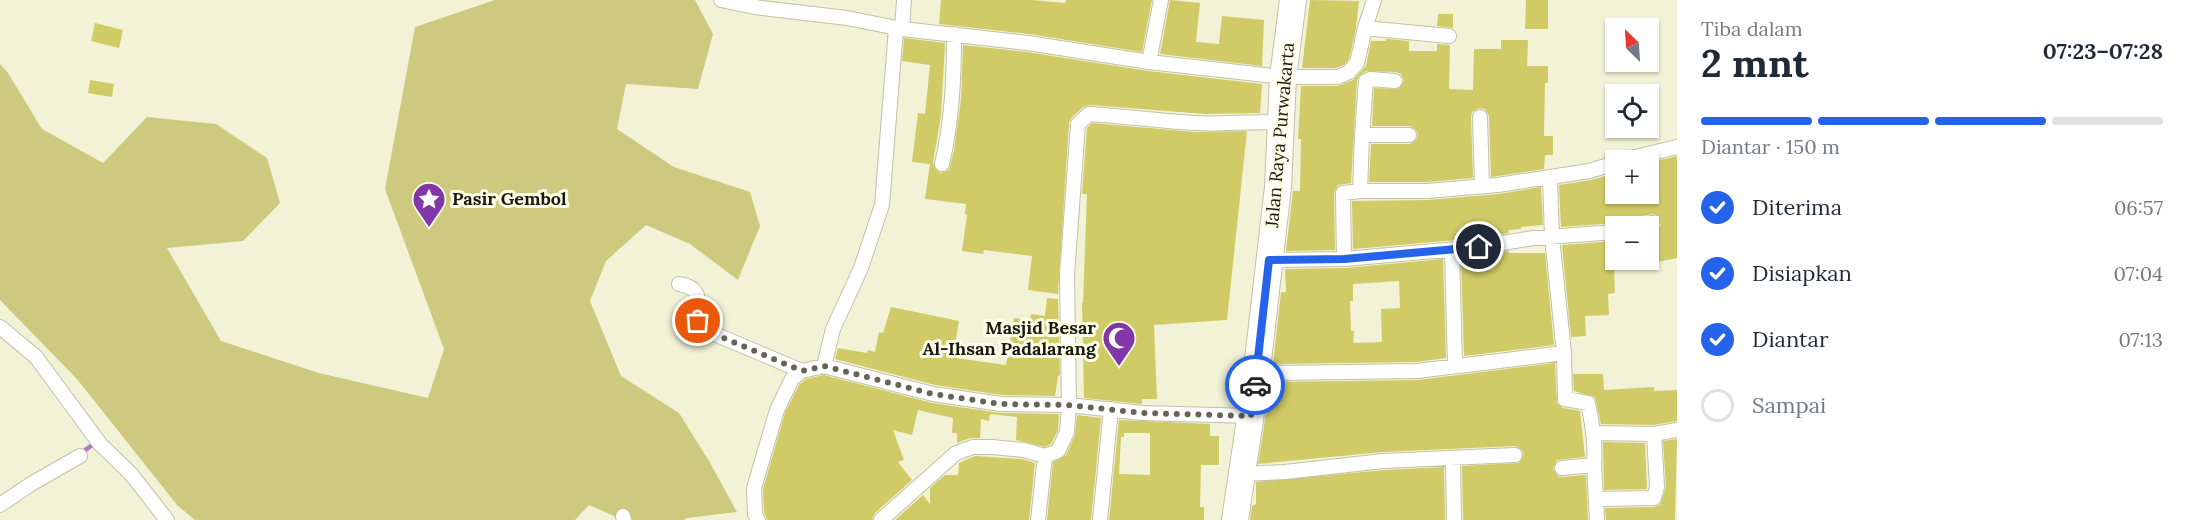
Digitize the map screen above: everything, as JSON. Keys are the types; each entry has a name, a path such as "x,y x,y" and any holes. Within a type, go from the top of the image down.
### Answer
{"highway":[{"name":"Jalan Raya Purwakarta","path":"1235,520 1251,416 1278,187 1283,77 1293,0"}],"street":[{"path":"721,0 899,28 1028,43 1149,62 1283,77 1338,77 1344,75 1357,63 1374,0"},
{"path":"824,366 833,329 861,268 882,204 899,28 904,0"},
{"path":"1149,62 1161,0"},
{"path":"1365,28 1449,36"},
{"path":"942,165 950,132 954,34"},
{"path":"1360,191 1366,81 1370,79 1395,81"},
{"path":"881,520 945,461 963,450 992,447 1024,450 1045,456 1058,451 1063,444 1067,432 1068,405 1067,275 1080,121 1089,114 1195,123 1282,123"},
{"path":"1480,117 1482,186"},
{"path":"1362,135 1408,135"},
{"path":"1659,151 1677,147"},
{"path":"1344,259 1343,194 1360,191 1427,191 1482,186 1550,178 1605,166"},
{"path":"1550,178 1552,237 1564,352 1565,399 1588,403 1594,433 1597,520"},
{"path":"1269,260 1344,259 1452,250 1605,233"},
{"path":"1452,250 1455,365"},
{"path":"680,284 690,286 695,290 699,306 699,324 705,330 802,371"},
{"path":"0,327 36,357 100,444 131,474 167,520"},
{"path":"1256,371 1274,373 1417,371 1564,352"},
{"path":"758,520 755,514 754,488 777,410 792,379 802,371 824,366 933,394 1000,404 1068,405 1142,413 1251,416"},
{"path":"1100,520 1111,409"},
{"path":"1594,433 1654,434 1677,430"},
{"path":"1596,499 1654,498 1657,487 1654,434"},
{"path":"1243,474 1285,472 1383,461 1515,455"},
{"path":"0,504 80,456"},
{"path":"1038,520 1045,456"},
{"path":"1453,458 1455,520"},
{"path":"1562,468 1594,465"}],"shaded area":[{"path":"495,0 695,0 713,34 698,89 626,84 617,129 674,167 750,192 760,226 738,280 690,244 646,225 606,261 590,301 621,376 679,413 737,512 684,520 623,520 589,505 575,520 195,520 177,505 77,379 0,300 0,64 8,73 42,129 103,163 147,117 216,124 267,158 280,203 243,241 167,248 221,341 319,373 428,398 444,349 385,189 415,27"}],"building":[{"path":"941,0 1032,0 1065,3 1066,0 1152,0 1142,52 1029,34 939,24"},
{"path":"1170,0 1200,3 1196,42 1219,44 1222,16 1264,20 1262,66 1160,54"},
{"path":"1310,0 1359,1 1356,29 1349,59 1344,65 1336,68 1302,68"},
{"path":"1526,0 1548,0 1548,29 1525,29"},
{"path":"1438,14 1453,14 1453,28 1437,26"},
{"path":"95,23 123,30 119,48 91,41"},
{"path":"904,38 945,43 941,115 933,163 936,170 941,173 949,170 954,150 961,100 963,45 1027,52 1148,71 1262,84 1260,113 1205,114 1090,105 1083,107 1069,123 1058,294 1028,290 1032,256 984,250 983,254 962,251 967,215 965,214 966,204 925,199 930,164 912,162 918,113 925,114 930,65 902,61"},
{"path":"1386,39 1409,41 1409,51 1437,51 1437,44 1450,45 1449,89 1473,90 1474,49 1501,49 1501,40 1528,40 1527,66 1548,66 1548,83 1545,83 1544,136 1553,136 1553,155 1545,155 1544,169 1491,177 1489,116 1485,109 1479,108 1472,112 1471,117 1473,178 1427,182 1369,182 1371,144 1410,144 1416,140 1418,134 1410,126 1372,126 1374,88 1398,89 1404,81 1401,74 1396,72 1366,71 1357,80 1351,183 1338,185 1334,193 1335,250 1286,251 1293,191 1300,191 1301,139 1298,139 1301,86 1338,86 1353,80 1366,66 1371,41 1386,41"},
{"path":"90,80 114,84 112,97 88,93"},
{"path":"1092,123 1194,132 1247,131 1227,320 1154,325 1157,399 1142,399 1142,404 1084,398 1082,303 1087,194 1082,194 1087,128"},
{"path":"1677,156 1677,258 1659,262 1659,228 1661,225 1659,216 1654,214 1605,216 1605,224 1561,227 1559,185 1605,176 1605,204 1659,204 1659,160"},
{"path":"1541,187 1543,225 1521,227 1521,229 1508,230 1509,233 1478,238 1353,249 1352,201 1428,200 1499,194"},
{"path":"1605,242 1605,270 1614,270 1615,293 1608,294 1609,315 1585,316 1586,336 1571,337 1562,245"},
{"path":"1509,251 1509,253 1545,253 1554,345 1464,356 1461,258"},
{"path":"1443,259 1446,358 1416,362 1273,364 1281,292 1286,292 1285,269 1345,268","holes":["1399,281 1400,308 1381,309 1382,342 1353,343 1354,331 1351,331 1350,301 1353,301 1353,284"]},
{"path":"1047,298 1058,299 1060,375 1055,396 1002,395 935,385 835,359 838,348 867,353 868,350 875,352 879,332 883,333 891,307 959,321 953,355 957,355 956,358 1006,365 1014,318 1030,320 1031,314 1045,316"},
{"path":"1555,363 1557,403 1563,408 1580,411 1585,457 1557,460 1553,469 1558,476 1562,477 1586,475 1588,520 1463,520 1462,466 1519,463 1524,454 1515,446 1383,452 1258,464 1271,382 1418,380"},
{"path":"1573,374 1603,374 1604,390 1654,387 1654,391 1677,390 1677,421 1653,425 1601,424 1595,397 1574,391"},
{"path":"824,375 932,403 1000,413 1059,414 1058,430 1051,444 1045,447 1016,440 1017,417 990,414 989,421 981,419 980,438 970,438 957,443 957,433 952,433 953,418 918,410 912,435 893,430 904,460 898,462 912,480 875,513 872,520 767,520 764,512 763,489 785,413 799,385 806,379"},
{"path":"1077,415 1101,418 1091,520 1047,520 1053,462 1066,455 1075,435"},
{"path":"1119,420 1210,424 1210,436 1219,436 1219,465 1201,465 1200,507 1204,507 1204,520 1109,520","holes":["1124,433 1150,433 1150,475 1119,474 1121,437 1124,437"]},
{"path":"1677,439 1675,520 1606,520 1605,508 1660,505 1666,487 1663,441"},
{"path":"1603,442 1645,443 1647,489 1604,490"},
{"path":"975,456 1022,459 1035,463 1029,520 895,520 923,495 930,504 930,488 945,475 958,475 959,463"},
{"path":"1444,467 1445,520 1250,520 1252,506 1256,504 1256,482"}],"waterway":[{"path":"81,453 91,446"}],"way so far":[{"path":"698,321 705,330 802,371 824,366 933,394 1000,404 1068,405 1142,413 1251,416 1255,385"}],"place":[{"name":"Pasir Gembol","path":"429,228"},
{"name":"Masjid Besar Al-Ihsan Padalarang","path":"1119,367"}],"route":[{"path":"1255,385 1269,260 1344,259 1479,247"}]}
